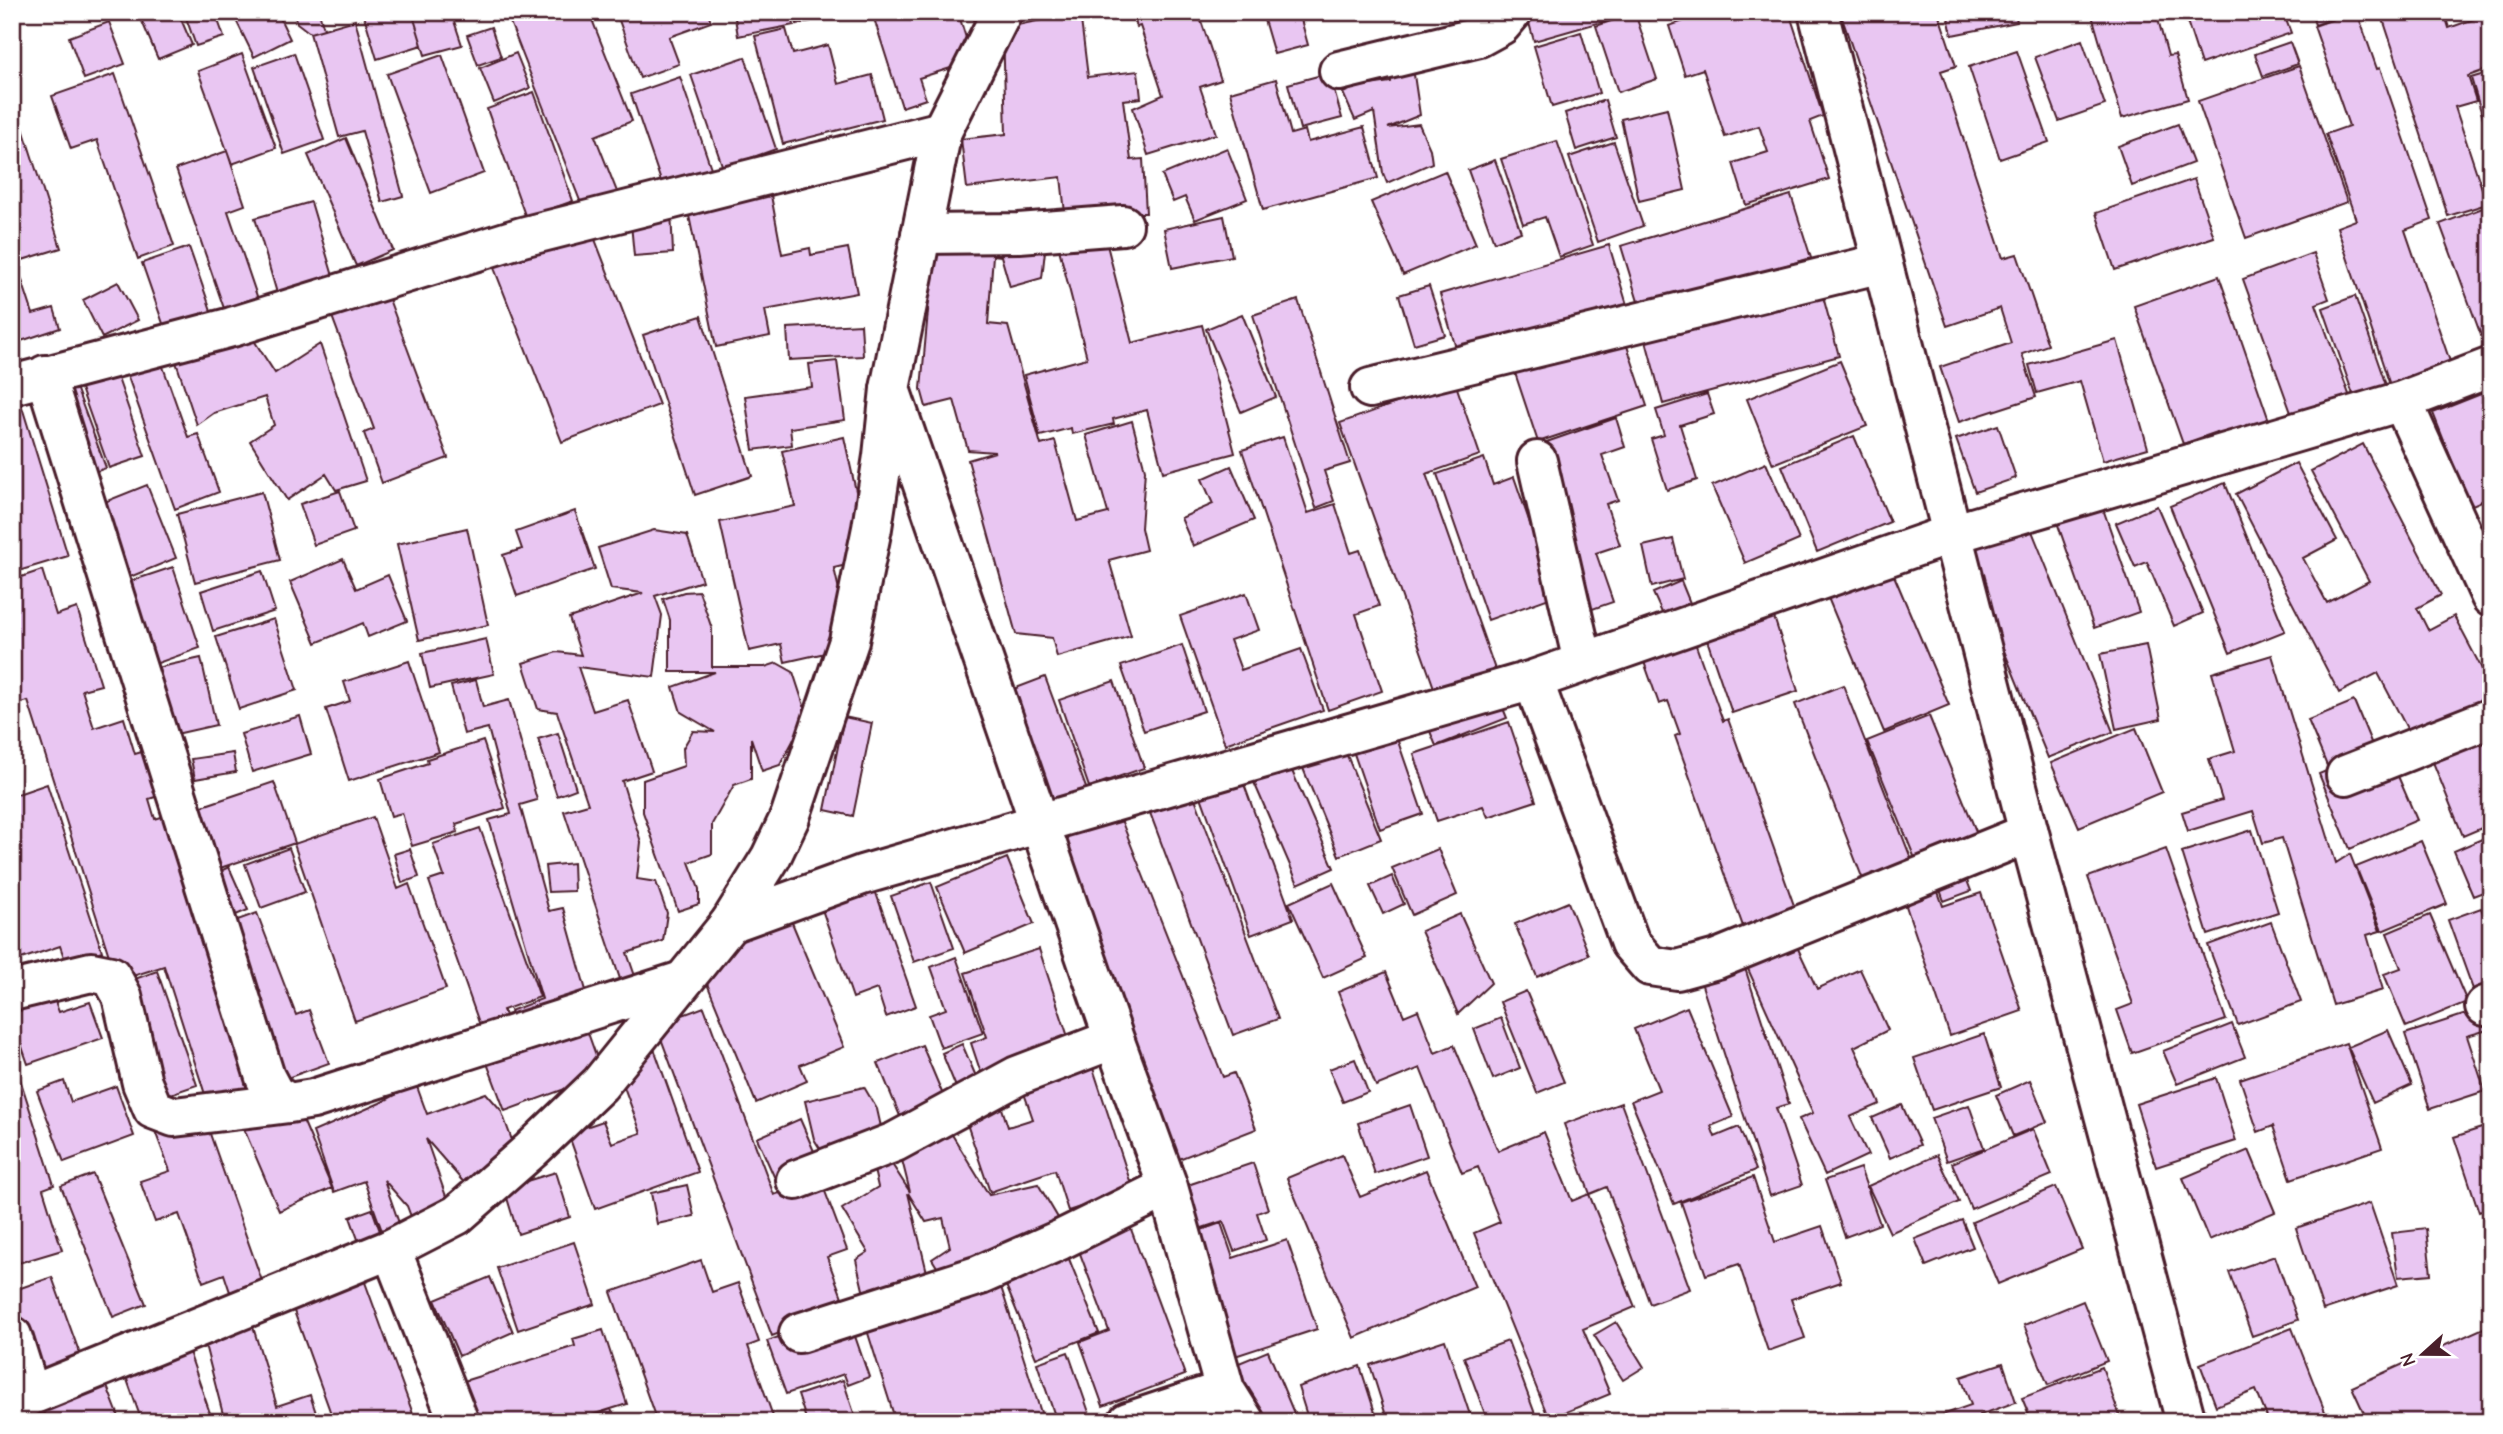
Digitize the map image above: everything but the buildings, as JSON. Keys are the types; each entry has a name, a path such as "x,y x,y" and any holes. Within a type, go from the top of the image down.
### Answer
{"street":[{"path":"12,1336 21,1398 391,1248 457,1215 600,1084 730,923 771,857 790,817 849,641 872,528 890,389 942,131 1002,12"},
{"path":"1339,71 1479,37 1501,25 1512,12"},
{"path":"1818,12 2029,833 2186,1422"},
{"path":"289,1103 274,1094 265,1077 28,380 232,327 522,237 942,131"},
{"path":"921,234 1019,233 1123,225"},
{"path":"1370,388 1882,263"},
{"path":"730,923 862,875 1532,680 1952,534 2402,401 2491,367"},
{"path":"890,389 1114,1039 1168,1186 1225,1390 1245,1422"},
{"path":"2402,401 2491,597"},
{"path":"1537,461 1583,662"},
{"path":"1532,680 1630,943 1650,966 1676,970 1717,959 2029,833"},
{"path":"2346,775 2491,718"},
{"path":"12,991 92,972 111,976 122,996 147,1096 153,1109 174,1117 313,1099 682,981"},
{"path":"796,1181 895,1142 1017,1076 1114,1039"},
{"path":"799,1333 980,1275 1060,1240 1168,1186"},
{"path":"391,1248 459,1422"},
{"path":"1128,1422 1225,1390"}]}
